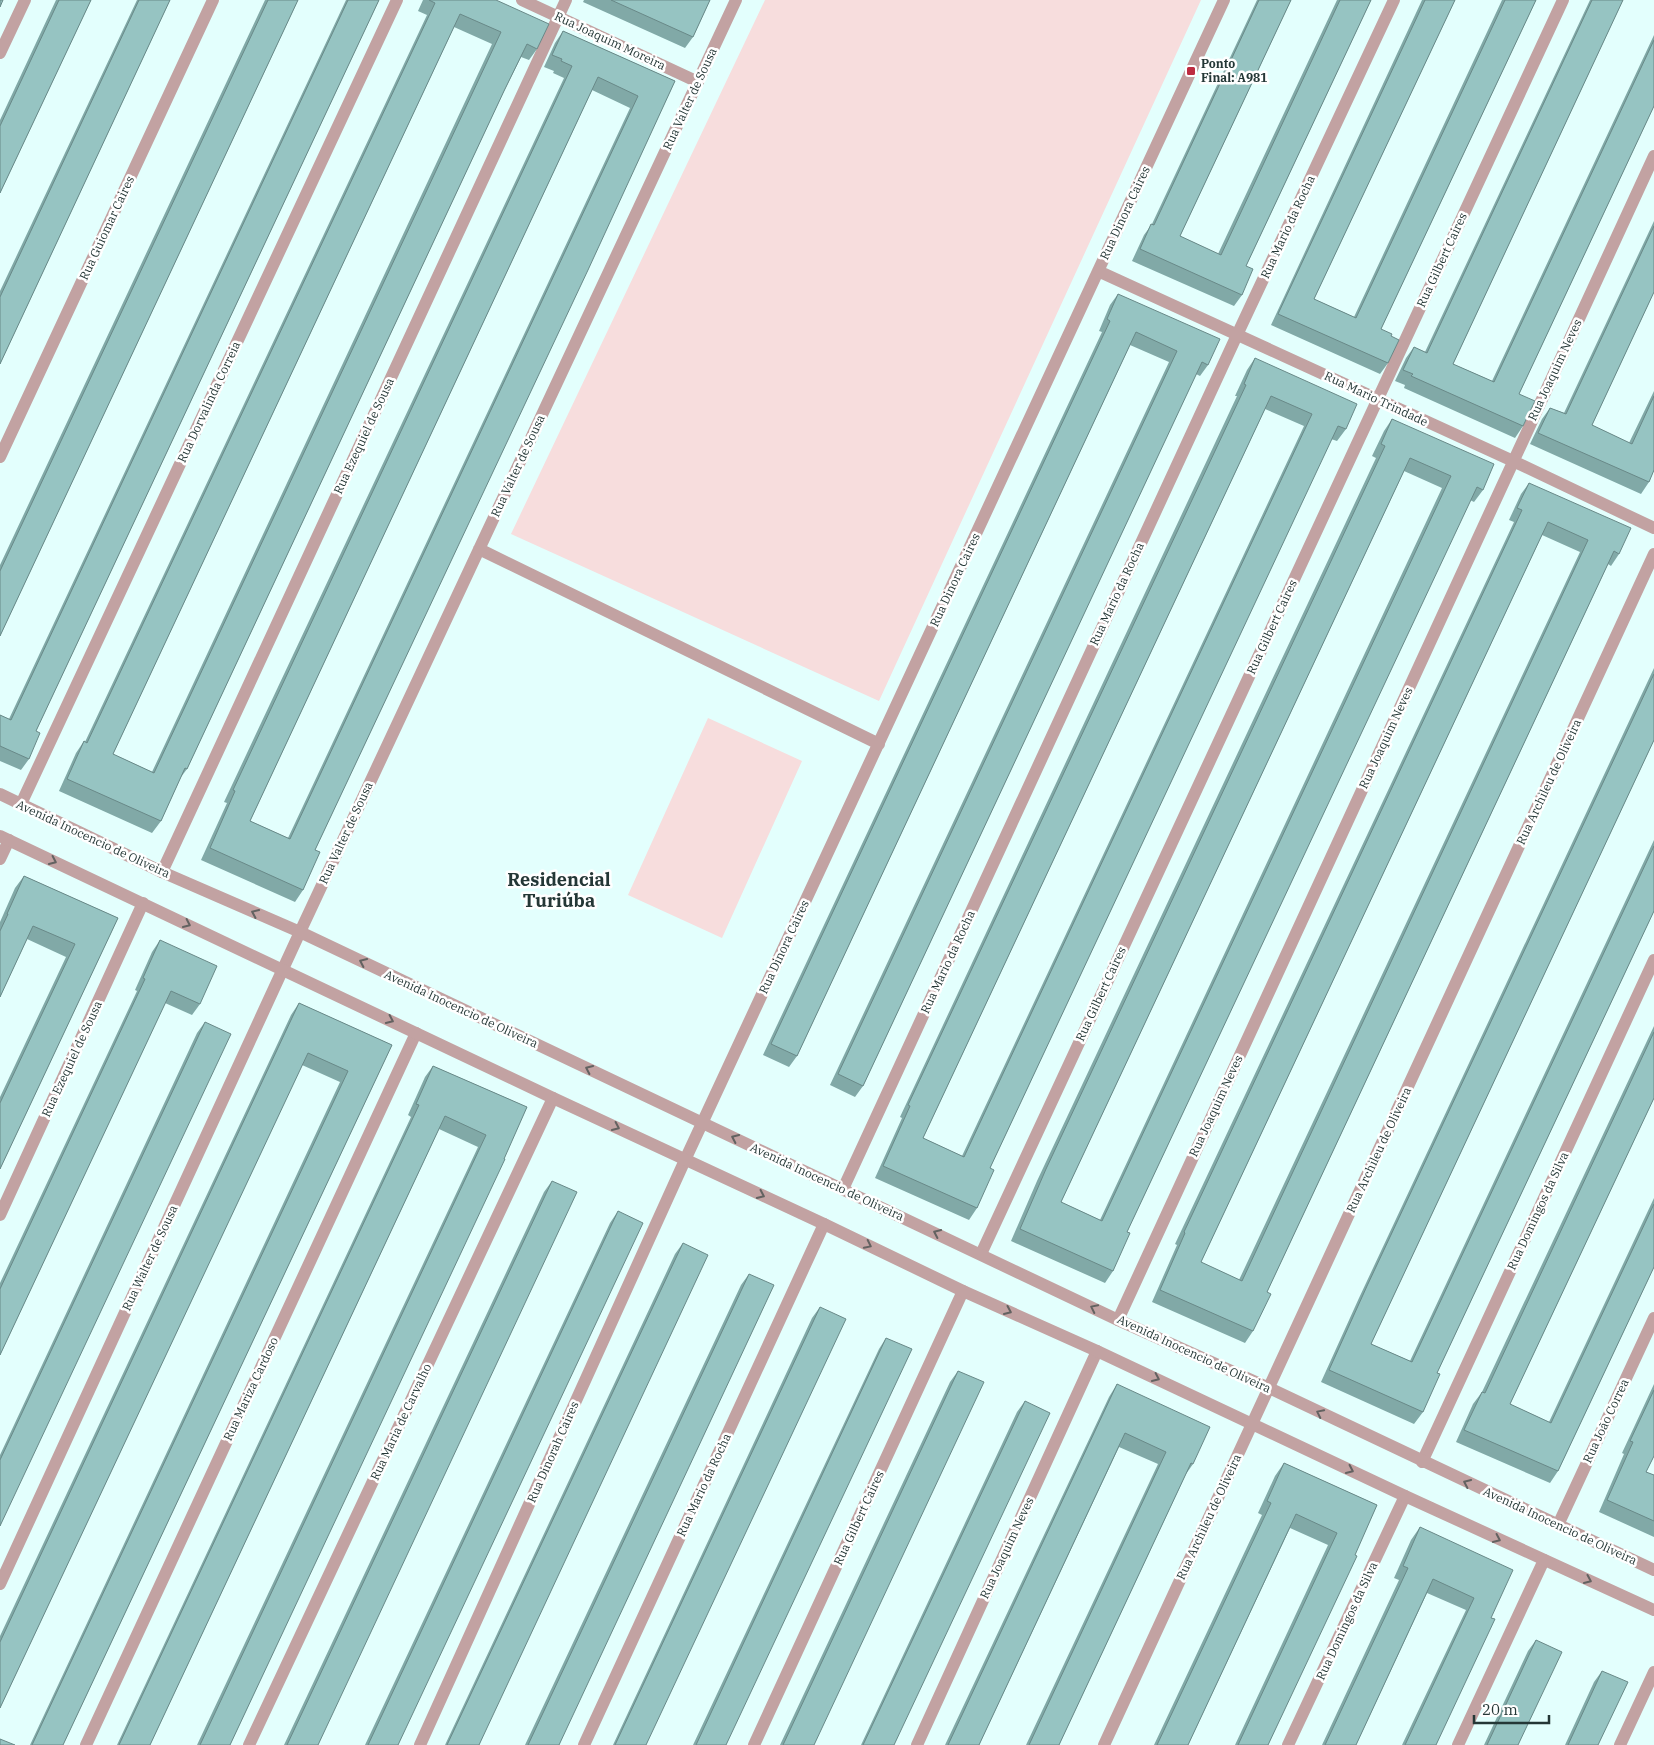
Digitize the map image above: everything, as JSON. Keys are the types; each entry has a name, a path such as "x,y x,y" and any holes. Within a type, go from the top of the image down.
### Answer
{"street":[{"path":"0,53 25,0"},
{"name":"Rua Guiomar Caires","path":"0,457 213,0"},
{"name":"Rua Dorvalinda Correia","path":"21,804 398,0"},
{"name":"Rua Joaquim Moreira","path":"522,0 698,82"},
{"name":"Rua Ezequiel de Sousa","path":"162,872 566,0"},
{"name":"Rua Valter de Sousa","path":"300,932 736,0"},
{"name":"Rua Dinora Caires","path":"685,1160 1224,0"},
{"name":"Rua Mario da Rocha","path":"843,1189 1237,335 1394,0"},
{"name":"Rua Gilbert Caires","path":"981,1254 1563,0"},
{"name":"Rua Joaquim Neves","path":"1118,1320 1654,156"},
{"name":"Rua Mario Trindade","path":"1098,271 1513,461 1654,528"},
{"path":"479,549 879,744"},
{"name":"Rua Archileu de Oliveira","path":"1104,1745 1654,554"},
{"name":"Avenida Inocencio de Oliveira","path":"0,794 162,872 300,932 1118,1320 1269,1388 1422,1462 1654,1570"},
{"path":"0,859 5,838 963,1291 1097,1351 1405,1496 1654,1610"},
{"name":"Rua Ezequiel de Sousa","path":"0,1215 143,903"},
{"name":"Rua Walter de Sousa","path":"0,1584 300,932"},
{"name":"Rua Domingos da Silva","path":"1422,1462 1654,960"},
{"name":"Rua Mariza Cardoso","path":"86,1745 416,1033"},
{"name":"Rua Maria de Carvalho","path":"249,1745 553,1098"},
{"name":"Rua Dinorah Caires","path":"420,1745 685,1160"},
{"name":"Rua Mario da Rocha","path":"584,1745 824,1224"},
{"name":"Rua Gilbert Caires","path":"754,1745 963,1291"},
{"name":"Rua João Correa","path":"1558,1525 1654,1318"},
{"name":"Rua Joaquim Neves","path":"917,1745 1097,1351"},
{"name":"Rua Domingos da Silva","path":"1288,1745 1405,1496"},
{"path":"1458,1745 1544,1560"},
{"path":"1620,1745 1654,1672"}],"shaded area":[{"path":"765,0 1201,0 879,701 511,534"},
{"path":"708,718 802,761 722,938 628,895"}],"building":[{"path":"59,0 91,0 0,193 0,126"},
{"path":"139,0 170,0 0,364 0,297"},
{"path":"268,0 298,0 0,636 0,571"},
{"path":"348,0 379,0 36,731 40,733 29,759 0,746 0,715 11,720"},
{"path":"429,0 496,0 549,24 537,49 527,44 504,91 161,821 67,779 84,741 87,743 435,3","holes":["460,14 501,32 154,773 113,754"]},
{"path":"611,0 710,0 693,37"},
{"path":"1259,0 1291,0 1180,236 1221,255 1340,0 1371,0 1246,266 1253,269 1242,295 1140,249 1151,224 1154,225"},
{"path":"1425,0 1455,0 1314,299 1356,318 1505,0 1536,0 1381,329 1399,340 1388,363 1278,314"},
{"path":"1592,0 1623,0 1453,364 1494,382 1654,40 1654,106 1519,394 1535,401 1523,426 1411,376 1413,374 1403,370 1414,347 1427,353"},
{"path":"563,31 675,81 315,850 320,852 303,890 210,848 235,791 233,790 572,66 552,55","holes":["598,77 638,96 290,839 250,821"]},
{"path":"1654,226 1654,292 1592,425 1632,444 1654,396 1654,470 1649,482 1538,433 1550,408 1566,414"},
{"path":"1118,294 1220,339 1208,365 1202,362 863,1086 838,1074 1177,351 1136,332 797,1056 771,1044 1110,321 1107,319"},
{"path":"1255,358 1357,404 1346,429 1338,426 990,1168 994,1170 977,1208 883,1166 910,1106 908,1105 1246,385 1244,384","holes":["1271,396 1312,414 964,1157 923,1138"]},
{"path":"1392,419 1494,464 1483,490 1477,487 1127,1232 1130,1233 1113,1271 1020,1229 1046,1169 1385,446 1381,444","holes":["1410,458 1451,476 1102,1221 1061,1202"]},
{"path":"1529,483 1631,528 1619,554 1614,551 1267,1292 1271,1294 1253,1331 1160,1290 1184,1232 1522,510 1517,508","holes":["1548,522 1588,540 1242,1281 1201,1262"]},
{"path":"1654,674 1654,740 1371,1344 1412,1362 1654,846 1654,911 1437,1373 1440,1374 1423,1412 1329,1370"},
{"path":"24,876 118,918 0,1169 0,1103 75,944 33,926 0,997 0,931"},
{"path":"160,940 217,966 200,1004 171,991 0,1355 0,1289 145,979 143,978"},
{"path":"299,1003 392,1045 63,1745 32,1745 348,1071 308,1053 0,1708 0,1642"},
{"path":"205,1022 231,1034 0,1526 0,1460"},
{"path":"1654,1032 1654,1098 1510,1404 1551,1423 1654,1204 1654,1267 1558,1471 1464,1430 1482,1392 1485,1393"},
{"path":"433,1066 527,1107 505,1159 230,1745 200,1745 486,1135 445,1116 150,1745 119,1745 419,1105 416,1104"},
{"path":"552,1181 577,1192 318,1745 287,1745"},
{"path":"618,1211 643,1223 398,1745 368,1745"},
{"path":"683,1243 708,1255 479,1745 447,1745"},
{"path":"749,1274 774,1285 559,1745 528,1745"},
{"path":"820,1307 846,1319 646,1745 615,1745"},
{"path":"886,1338 912,1349 726,1745 696,1745"},
{"path":"958,1371 984,1382 814,1745 783,1745"},
{"path":"1117,1384 1210,1427 1193,1464 1191,1463 1059,1745 1029,1745 1166,1452 1125,1433 979,1745 948,1745"},
{"path":"1654,1390 1654,1456 1646,1472 1654,1475 1654,1521 1607,1500 1633,1442 1630,1441"},
{"path":"1025,1401 1050,1413 894,1745 863,1745"},
{"path":"1284,1463 1377,1505 1355,1555 1357,1556 1268,1745 1238,1745 1337,1533 1296,1514 1188,1745 1157,1745 1271,1503 1267,1501"},
{"path":"1420,1527 1513,1570 1491,1618 1495,1619 1436,1745 1405,1745 1474,1598 1433,1579 1356,1745 1325,1745 1408,1568 1403,1566"},
{"path":"1536,1640 1562,1652 1518,1745 1487,1745"},
{"path":"1602,1671 1628,1682 1598,1745 1568,1745"},
{"path":"0,1739 15,1745 0,1745"}],"place":[{"name":"Ponto Final: A981","path":"1191,71"}],"district":[{"name":"Residencial Turiúba","path":"559,890"}]}
